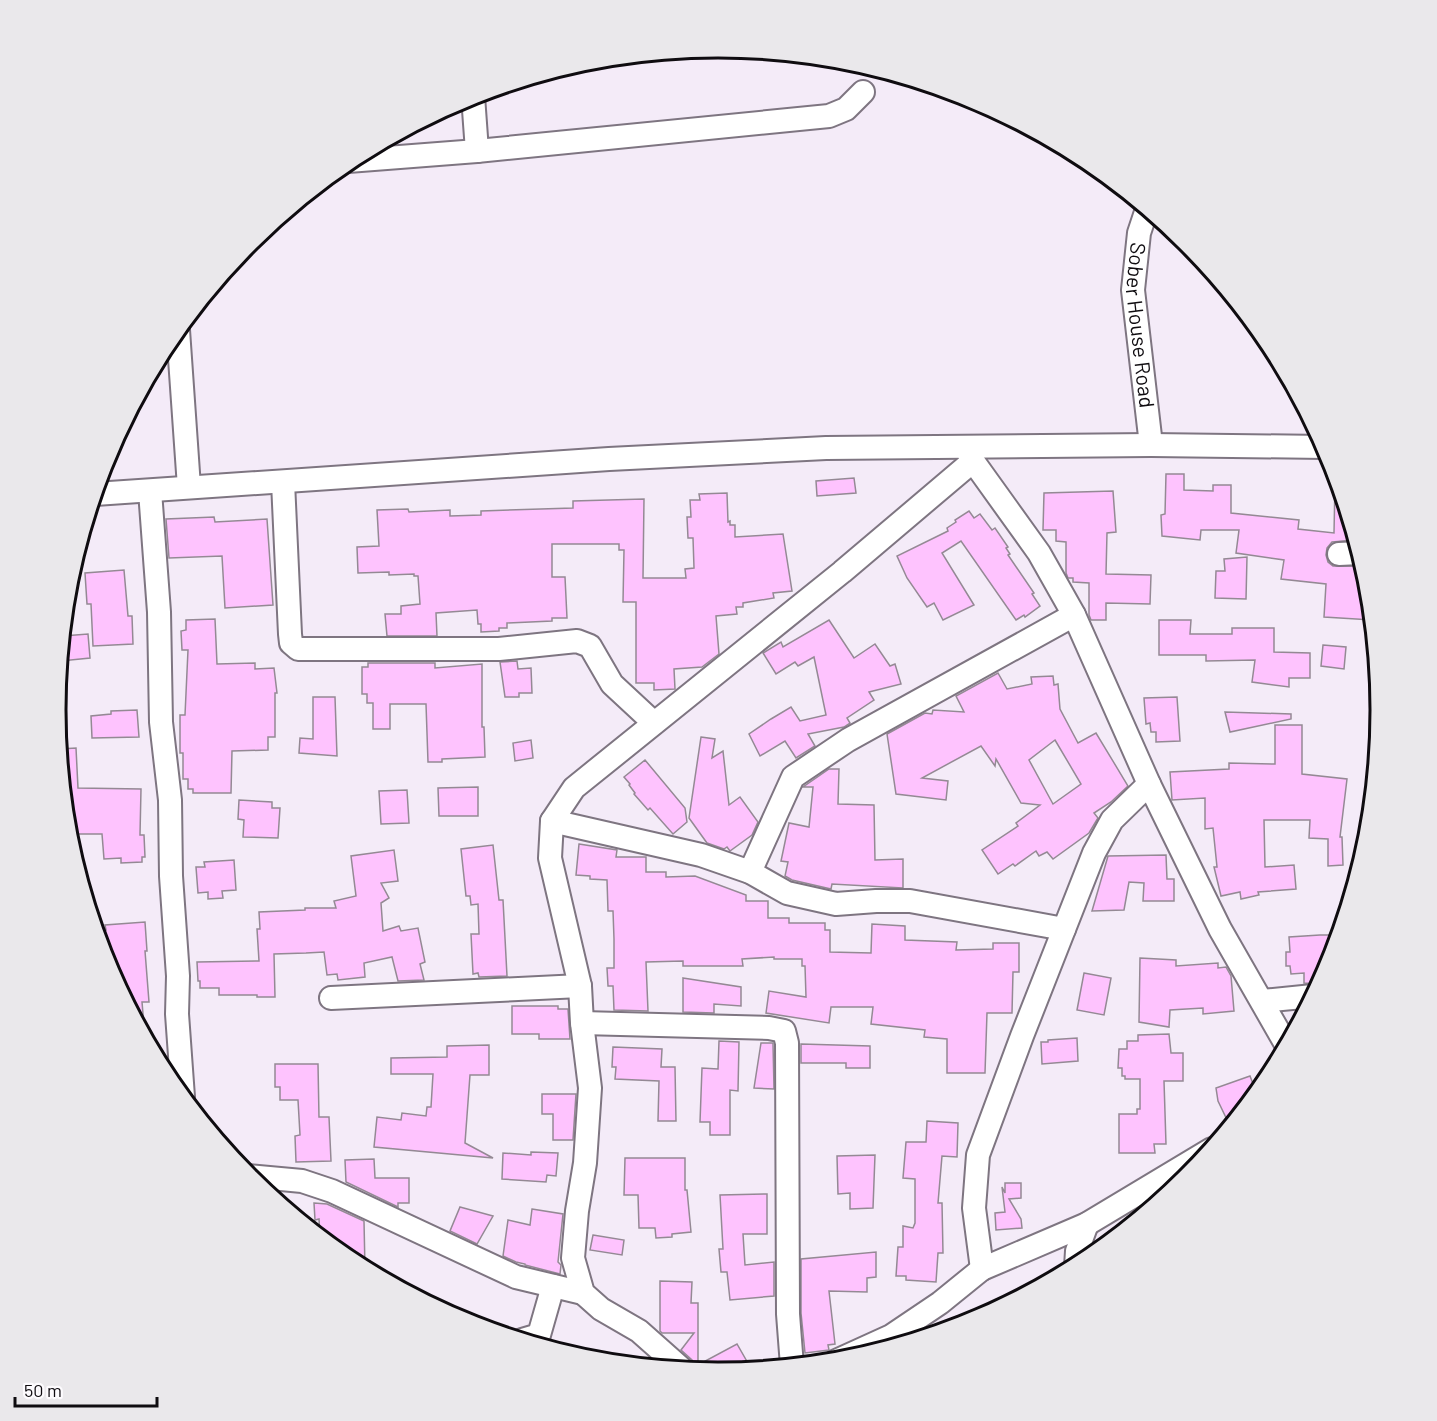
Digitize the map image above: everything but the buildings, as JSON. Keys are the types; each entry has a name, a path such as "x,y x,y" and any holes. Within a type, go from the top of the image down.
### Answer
{"street":[{"path":"370,159 829,116 846,109 863,92"},
{"path":"474,106 477,151"},
{"name":"Sober House Road","path":"1144,217 1139,233 1132,290 1151,444"},
{"path":"179,344 189,487"},
{"path":"104,494 609,459 826,448 969,454 1151,444 1314,447"},
{"path":"969,454 1039,553 1074,615 1149,784 1220,929 1282,1037"},
{"path":"583,1293 573,1258 577,1211 585,1163 590,1088 580,986 550,858 552,821 574,788 842,573 969,454"},
{"path":"283,482 290,634 291,643 298,649 498,649 577,641 590,646 612,684 654,723"},
{"path":"150,491 159,612 161,722 170,800 171,876 178,976 177,1014 171,1065"},
{"path":"750,872 793,777 848,740 1074,615"},
{"path":"982,1269 974,1209 978,1155 1094,853 1112,820 1149,784"},
{"path":"552,821 701,855 750,872 787,893 836,904 876,900 910,901 1064,929"},
{"path":"331,998 580,986"},
{"path":"1262,1002 1304,997"},
{"path":"582,1023 769,1028 784,1031 787,1043 788,1314 791,1358"},
{"path":"877,1343 891,1336 940,1303 982,1269 1087,1224 1188,1164"},
{"path":"263,1177 302,1181 332,1191 516,1277 583,1293 601,1309 639,1331 672,1361"},
{"path":"1077,1256 1087,1224"},
{"path":"536,1336 539,1335 554,1286"}]}
